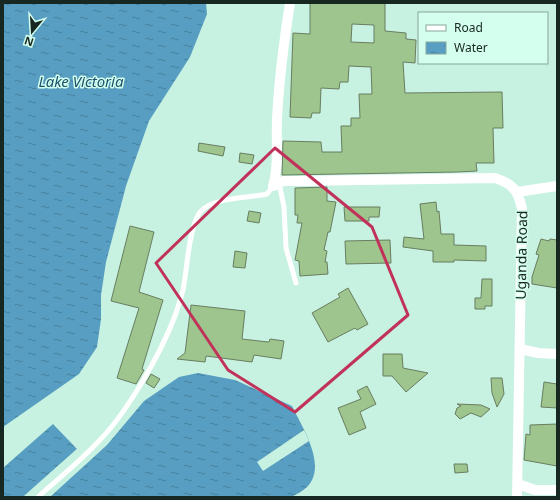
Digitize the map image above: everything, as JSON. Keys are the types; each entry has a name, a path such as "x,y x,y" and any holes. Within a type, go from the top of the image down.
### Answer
{"street":[{"path":"276,184 276,132 283,45 290,3"},
{"name":"Uganda Road","path":"276,184 296,180 495,178 508,182 517,192 522,209 517,497"},
{"path":"517,192 557,186"},
{"path":"520,349 538,354 557,354"},
{"path":"518,484 535,490 557,490"}],"lane":[{"path":"276,184 284,206 286,248 296,283"},
{"path":"38,497 97,444 124,411 144,378 176,311 182,292 195,222 201,211 210,204 219,201 268,194 276,184"}],"highlighted area":[{"path":"275,148 372,227 408,315 295,412 228,370 156,263"}],"water":[{"name":"Lake Victoria","path":"3,3 206,3 207,14 190,57 149,121 126,186 106,262 101,295 101,319 97,347 79,374 3,427"},
{"path":"198,373 235,380 292,406 307,435 314,458 315,468 313,478 307,487 291,497 50,497 107,445 144,401 179,377"},
{"path":"53,424 77,449 23,497 3,497 3,468"}],"pier":[{"path":"304,430 309,441 263,471 257,462"},
{"path":"77,449 79,451 26,497 23,497"},
{"path":"89,459 90,460 48,497 49,496"}],"building":[{"path":"310,3 385,3 385,31 406,33 406,39 416,40 415,63 403,62 405,93 502,92 503,128 493,128 494,163 476,163 477,171 282,175 283,141 321,142 322,152 342,152 341,126 351,126 351,118 360,118 359,94 372,94 371,67 349,66 348,82 340,82 339,89 321,88 320,113 312,113 311,118 290,117 293,33 310,34","holes":["352,24 374,25 374,43 351,42"]},
{"path":"199,143 225,147 223,156 198,151"},
{"path":"240,153 254,155 252,164 239,162"},
{"path":"327,187 327,201 336,202 330,232 328,232 324,250 327,251 325,262 327,262 328,274 300,276 299,261 295,260 302,223 297,223 298,215 295,215 295,188"},
{"path":"436,202 437,212 439,211 441,234 454,234 454,245 486,246 486,261 454,260 454,262 433,262 433,251 403,247 404,237 424,239 420,204"},
{"path":"344,207 380,207 379,217 369,217 369,221 345,221"},
{"path":"249,211 261,213 259,223 247,221"},
{"path":"130,226 154,232 139,292 163,300 142,369 144,370 136,384 117,378 139,308 111,301"},
{"path":"541,239 549,241 550,239 557,240 557,288 532,284 532,277 539,255 536,254"},
{"path":"390,240 391,263 346,264 345,241"},
{"path":"235,251 247,253 245,268 233,267"},
{"path":"482,279 492,279 492,306 485,306 485,309 475,309 475,298 481,298"},
{"path":"348,288 368,324 357,330 355,328 328,342 312,313 340,297 338,294"},
{"path":"191,305 245,311 242,339 269,342 270,339 284,341 281,359 254,355 252,362 206,356 205,362 177,359 185,353"},
{"path":"383,354 402,354 403,368 428,373 406,392 392,376 383,376"},
{"path":"151,374 160,379 154,388 146,383"},
{"path":"491,378 502,378 504,394 497,407 492,393"},
{"path":"544,382 557,384 557,408 541,407"},
{"path":"367,386 376,404 360,412 366,428 349,435 338,408 361,399 357,391"},
{"path":"457,404 481,405 490,409 481,417 471,413 460,419 455,414 457,408 461,406"},
{"path":"557,424 557,466 524,460 526,434 530,435 530,425"},
{"path":"454,464 467,464 468,472 455,473"}]}
